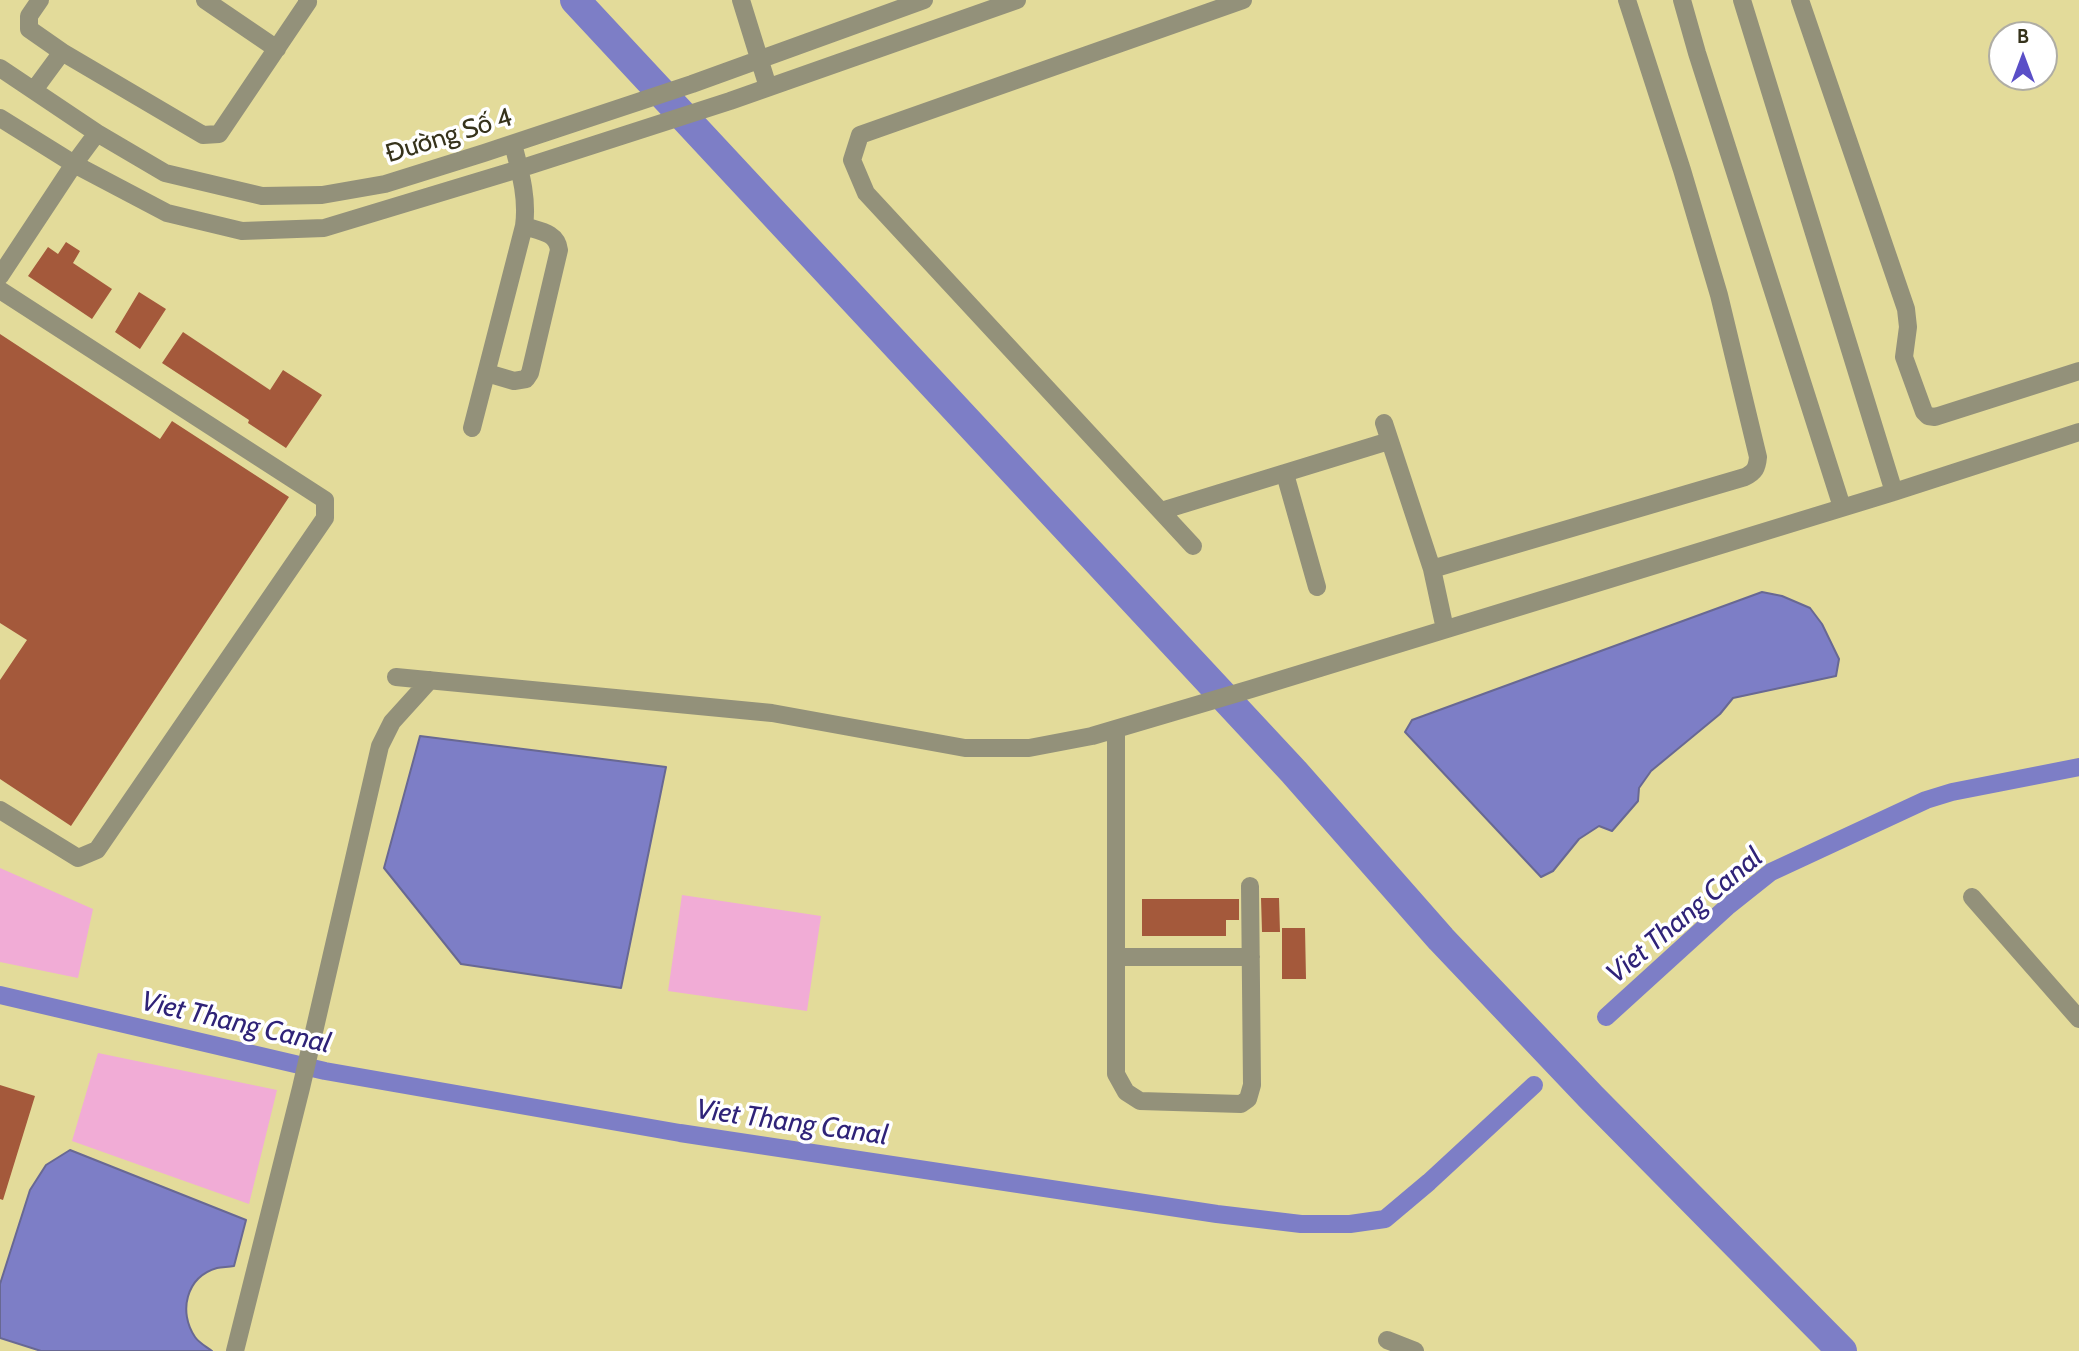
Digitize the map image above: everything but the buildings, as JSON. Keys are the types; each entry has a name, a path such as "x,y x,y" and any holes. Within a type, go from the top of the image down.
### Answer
{"street":[{"path":"40,0 29,16 29,29 62,52 203,135 219,134 307,0"},
{"path":"205,0 276,49"},
{"path":"741,0 768,87"},
{"name":"Đường Số 4","path":"0,68 97,133 165,173 262,196 322,195 385,184 513,144 692,84 924,0"},
{"path":"0,118 74,164 167,213 242,231 324,229 702,110 1017,0"},
{"path":"1193,546 866,193 852,160 860,135 1243,0"},
{"path":"1432,569 1745,477 1754,472 1757,466 1758,457 1718,295 1682,170 1627,0"},
{"path":"1682,0 1842,508"},
{"path":"1742,0 1894,492"},
{"path":"1800,0 1906,309 1908,327 1904,357 1924,412 1927,416 1935,417 2079,372"},
{"path":"34,90 62,52"},
{"path":"0,276 97,133"},
{"path":"472,428 524,226 525,195 513,144"},
{"path":"487,373 514,381 526,379 530,373 559,250 551,235 524,226"},
{"path":"0,290 325,500 325,518 97,850 78,858 0,810"},
{"path":"1384,423 1432,569 1445,629"},
{"path":"396,677 772,713 965,748 1029,748 1092,736 1251,689 1894,492 2079,432"},
{"path":"1161,511 1389,441"},
{"path":"1285,474 1317,587"},
{"path":"235,1351 301,1088 380,746 392,722 430,680"},
{"path":"1116,729 1116,1074 1126,1091 1140,1101 1241,1104 1248,1099 1252,1085 1250,886"},
{"path":"1972,897 2079,1019"},
{"path":"1117,957 1251,957"},
{"path":"1387,1340 1415,1351"}],"shaded area":[{"path":"0,0 2079,0 2079,1351 0,1351"},
{"path":"0,868 93,909 78,978 0,962"},
{"path":"682,895 821,916 807,1011 668,991"},
{"path":"98,1053 277,1090 249,1204 72,1141"}],"water":[{"path":"1762,592 1782,596 1810,608 1822,624 1839,659 1836,676 1733,698 1720,714 1651,771 1639,788 1638,801 1612,831 1599,826 1579,839 1553,871 1541,877 1405,732 1412,720"},
{"path":"420,736 666,767 621,988 461,964 384,868"},
{"path":"70,1150 246,1220 234,1266 217,1268 206,1273 198,1279 188,1296 186,1307 190,1327 197,1339 212,1351 41,1351 0,1338 0,1284 30,1190 46,1165"}],"waterway":[{"path":"575,0 1294,772 1441,939 1591,1097 1842,1351"},
{"name":"Viet Thang Canal","path":"1606,1017 1727,907 1771,872 1926,800 1952,792 2079,767"},
{"name":"Viet Thang Canal","path":"0,995 325,1071 680,1133 1217,1214 1301,1224 1350,1224 1385,1219 1534,1085"}]}
